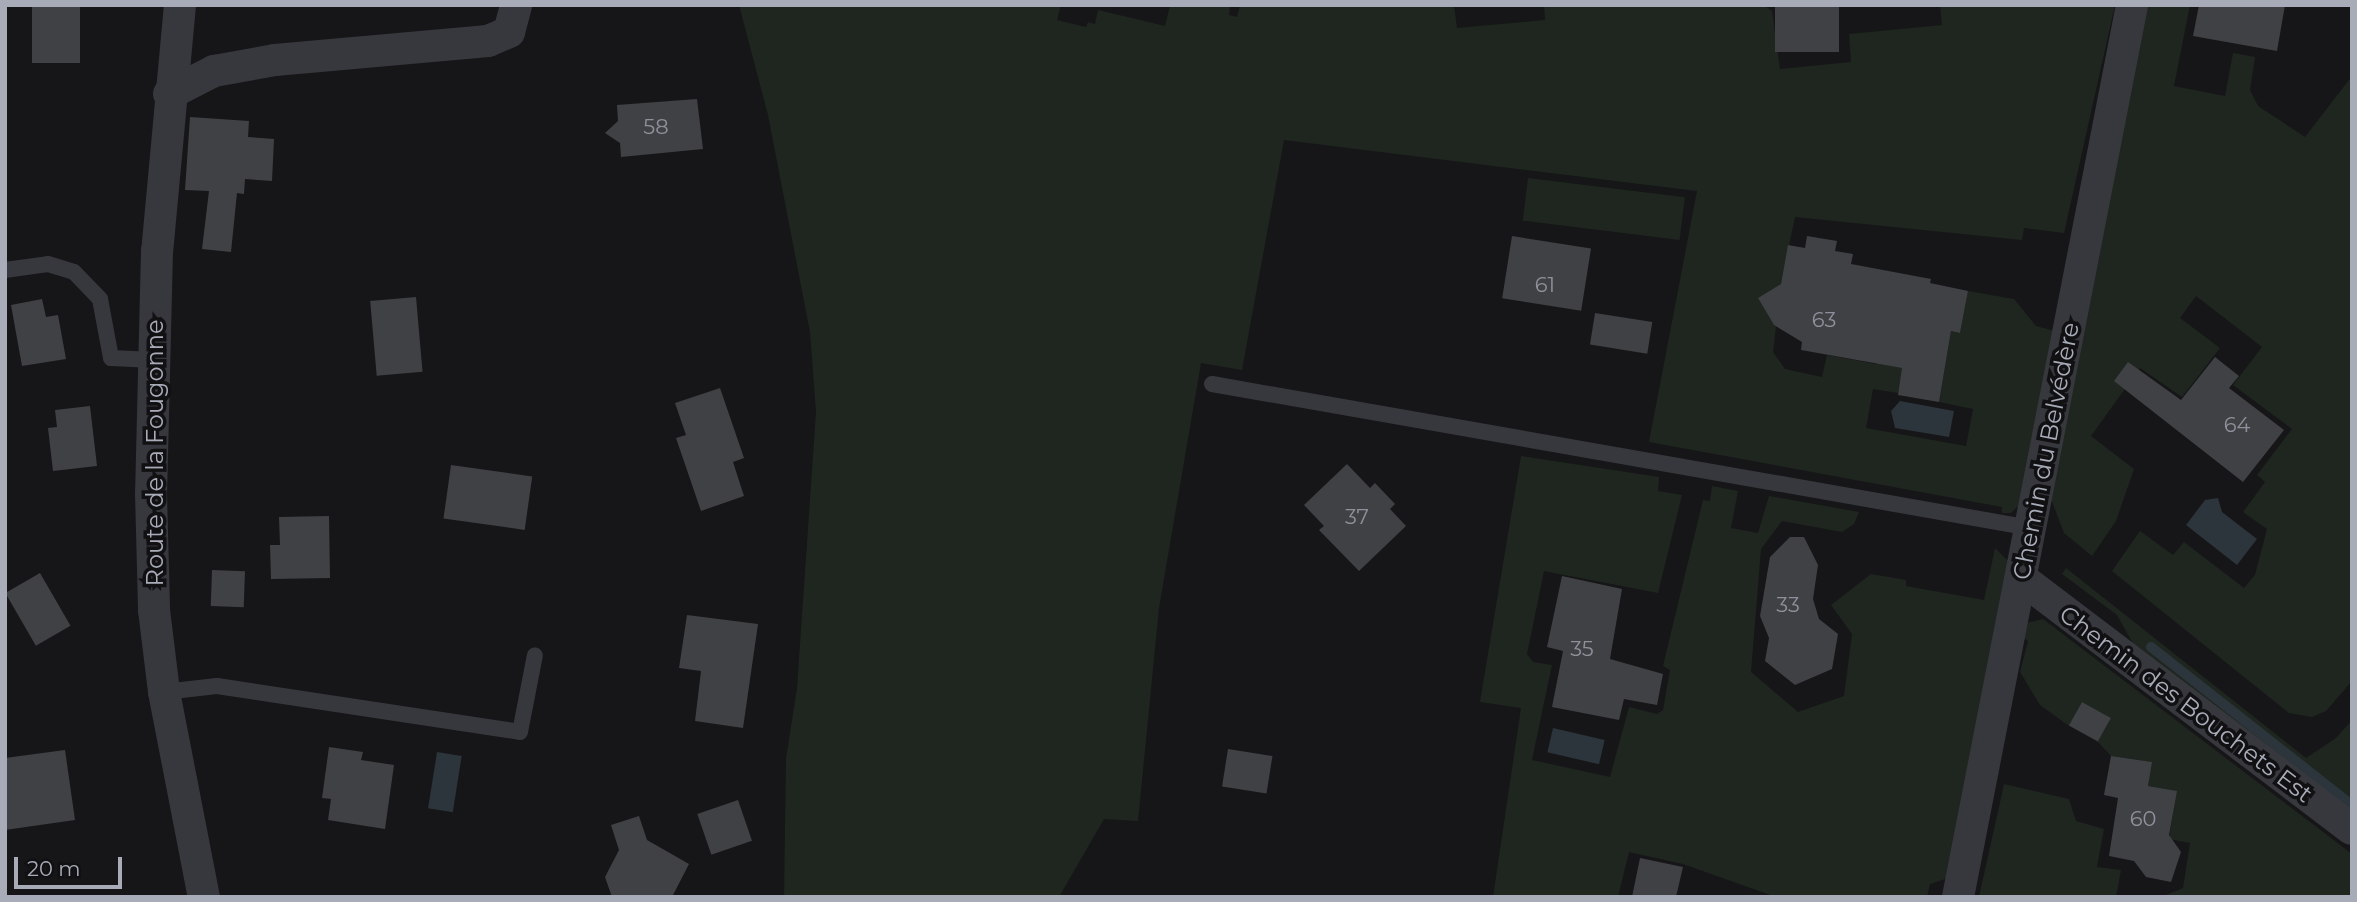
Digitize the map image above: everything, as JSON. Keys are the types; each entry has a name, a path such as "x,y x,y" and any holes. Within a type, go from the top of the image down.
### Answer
{"street":[{"name":"Route de la Fougonne","path":"180,5 159,206 154,360 154,610 164,692 205,897"},
{"path":"169,94 214,71 275,60 331,51 488,41 509,32 516,5"},
{"name":"Chemin du Belvédère","path":"1958,897 2132,5"},
{"name":"Chemin des Bouchets Est","path":"2021,578 2352,830"}],"lane":[{"path":"5,270 48,264 74,272 100,299 111,359 154,360"},
{"path":"1212,384 2031,528"},
{"path":"164,692 217,686 520,732 534,655"}],"shaded area":[{"path":"739,5 1061,5 1057,20 1086,27 1088,22 1095,24 1098,10 1165,26 1170,5 1230,5 1229,15 1237,17 1240,5 1454,5 1457,28 1545,20 1544,5 1764,5 1772,11 1780,69 1851,62 1849,34 1942,25 1940,5 2115,5 2064,233 2024,228 2022,240 1795,217 1781,284 1758,298 1776,327 1773,352 1785,369 1822,377 1827,355 1876,364 1881,331 1934,326 1898,393 1873,389 1866,428 1966,446 1973,409 1939,402 1951,331 1960,333 1968,291 2014,299 2036,326 2055,331 2022,502 2011,513 2002,513 2002,507 1649,442 1697,191 1284,140 1242,370 1201,363 1159,608 1138,821 1104,819 1059,897 784,897 786,759 797,688 816,412 810,332 768,115"},
{"path":"2148,5 2190,5 2174,86 2225,96 2233,53 2255,57 2250,90 2258,106 2305,137 2352,76 2352,681 2326,711 2312,717 2289,713 2112,571 2140,531 2173,555 2184,542 2244,588 2255,575 2267,529 2243,512 2265,482 2257,475 2292,429 2233,385 2262,347 2196,296 2180,318 2220,348 2182,397 2140,368 2091,436 2134,469 2116,521 2092,556 2064,533 2051,499 2124,95"},
{"path":"1528,178 1685,197 1680,240 1523,221"},
{"path":"1900,401 1954,411 1949,437 1895,428 1891,411"},
{"path":"1521,456 1659,477 1658,491 1682,495 1658,593 1544,571 1527,654 1533,662 1552,665 1532,760 1610,777 1629,707 1657,714 1663,710 1670,670 1663,666 1703,500 1710,501 1712,486 1738,491 1731,528 1758,533 1769,496 1859,512 1854,524 1842,532 1782,521 1761,549 1751,672 1798,712 1844,696 1852,634 1831,605 1871,574 1906,580 1906,586 1984,600 1995,548 2009,562 1948,878 1930,884 1927,897 1776,897 1683,864 1629,852 1618,897 1493,897 1521,708 1480,702"},
{"path":"2218,498 2222,512 2257,539 2237,565 2186,525 2205,500"},
{"path":"2066,568 2306,758 2336,738 2352,720 2352,813 2135,647 2117,615 2062,574"},
{"path":"2043,619 2352,854 2352,897 2161,897 2183,888 2190,843 2169,839 2176,791 2148,786 2151,762 2111,756 2097,741 2110,718 2082,702 2069,726 2040,705 2020,672 2028,641 2020,635 2027,623"},
{"path":"1553,728 1605,740 1599,764 1547,752"},
{"path":"437,752 462,756 453,812 428,808"},
{"path":"2004,784 2069,799 2076,821 2104,829 2097,867 2121,870 2116,897 1979,897"}],"building":[{"path":"32,5 80,5 80,63 32,63"},
{"path":"1775,5 1839,5 1839,52 1775,52"},
{"path":"2199,5 2285,5 2277,51 2193,36"},
{"path":"697,99 703,149 621,157 620,143 605,133 618,121 617,105"},
{"path":"190,117 249,121 248,137 274,139 272,181 245,179 244,194 237,193 231,252 202,249 209,191 185,190"},
{"path":"1512,236 1591,249 1581,311 1502,298"},
{"path":"1807,236 1837,241 1835,251 1853,254 1851,264 1931,279 1930,283 1968,291 1960,333 1951,331 1939,402 1898,395 1902,368 1801,350 1802,342 1774,325 1758,298 1781,284 1788,245 1805,248"},
{"path":"416,297 423,372 377,376 370,301"},
{"path":"42,299 46,317 58,315 66,359 22,366 11,305"},
{"path":"1595,313 1652,322 1647,354 1590,345"},
{"path":"2215,357 2239,376 2229,388 2284,430 2243,482 2114,381 2128,362 2181,400"},
{"path":"720,388 744,458 733,462 744,496 701,511 676,438 686,435 675,403"},
{"path":"90,406 97,466 53,471 48,428 57,427 55,410"},
{"path":"1347,464 1370,488 1375,483 1395,504 1390,509 1406,526 1359,571 1319,530 1324,526 1304,505"},
{"path":"451,465 532,476 525,530 443,518"},
{"path":"329,516 330,578 271,579 270,545 280,545 279,517"},
{"path":"1790,537 1804,537 1818,565 1813,599 1819,619 1838,634 1832,669 1795,685 1765,661 1769,638 1760,616 1770,557"},
{"path":"212,570 245,571 244,607 211,606"},
{"path":"40,573 70,626 36,646 5,593"},
{"path":"1562,576 1622,589 1610,659 1663,674 1657,705 1624,699 1619,720 1552,707 1563,651 1547,647"},
{"path":"687,615 758,624 743,728 695,721 701,671 679,668"},
{"path":"2082,702 2111,718 2098,742 2069,726"},
{"path":"329,747 363,752 361,760 394,765 385,829 328,820 331,799 322,798"},
{"path":"1228,749 1272,756 1267,794 1222,787"},
{"path":"65,750 75,820 5,830 5,758"},
{"path":"2111,756 2152,762 2148,786 2177,791 2169,835 2181,852 2171,882 2146,877 2134,861 2109,856 2118,798 2104,795"},
{"path":"738,800 752,841 711,855 697,814"},
{"path":"639,816 647,840 689,864 672,897 612,897 605,877 619,850 611,825"},
{"path":"1640,858 1683,867 1676,897 1632,897"}],"waterway":[{"path":"2151,647 2352,805"}]}
